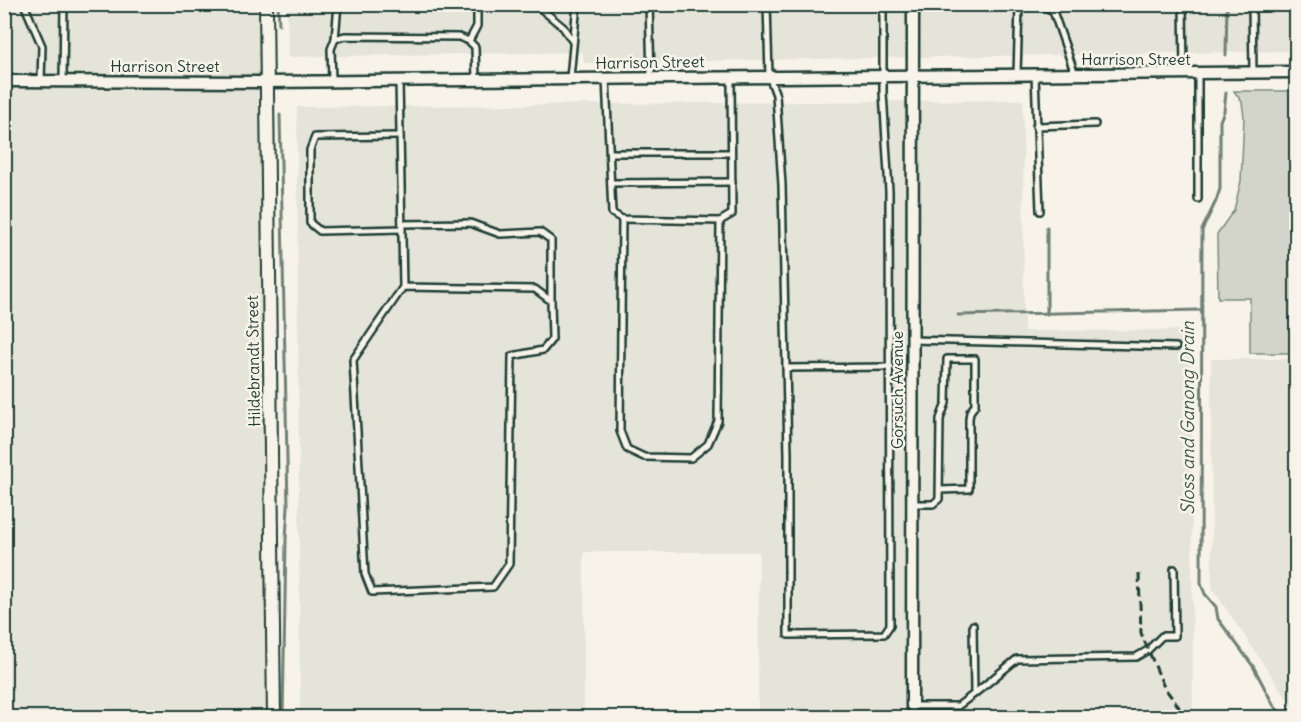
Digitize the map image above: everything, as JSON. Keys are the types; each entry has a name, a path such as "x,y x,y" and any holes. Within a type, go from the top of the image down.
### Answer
{"street":[{"name":"Hildebrandt Street","path":"266,4 274,717"},
{"name":"Gorsuch Avenue","path":"912,706 913,4"},
{"name":"Harrison Street","path":"4,81 267,82 1296,72"}],"lane":[{"path":"24,4 42,46 41,81"},
{"path":"63,81 64,4"},
{"path":"332,80 331,49 338,4"},
{"path":"469,41 477,27 477,4"},
{"path":"535,4 563,27 573,42"},
{"path":"570,78 578,4"},
{"path":"649,4 651,77"},
{"path":"767,4 769,76 776,95 782,185 788,455 788,635 884,634 890,625 891,366 889,191 883,75 883,4"},
{"path":"1183,4 1184,73"},
{"path":"1252,4 1254,73"},
{"path":"1017,74 1019,6 1038,5 1046,6 1053,11 1075,74"},
{"path":"334,39 345,36 459,38 469,41 476,47 476,79"},
{"path":"1198,73 1198,200"},
{"path":"1035,74 1040,211"},
{"path":"606,78 612,213 622,219 720,221 732,214 731,76"},
{"path":"399,80 402,227 403,287 353,360 365,574 372,592 493,587 509,564 512,356 543,350 552,339 551,240 540,232 500,234 470,224 402,227 320,231 310,223 309,150 315,137 400,136"},
{"path":"1036,126 1095,124"},
{"path":"610,153 731,153"},
{"path":"611,183 732,182"},
{"path":"622,219 620,431 627,449 644,456 692,458 708,444 718,421 720,221"},
{"path":"403,287 535,289 551,301"},
{"path":"912,340 1176,347"},
{"path":"912,504 937,503 939,499 940,419 946,403 947,358 975,359 975,403 969,419 969,489 940,490"},
{"path":"786,368 891,366"},
{"path":"912,706 958,706 1017,659 1136,657 1148,650 1161,636 1175,636 1174,569"},
{"path":"973,625 974,694"}],"shaded area":[{"path":"1296,4 1296,51 584,63 583,52 288,57 287,5"},
{"path":"4,5 261,5 268,717 5,717"},
{"path":"1234,91 1296,91 1296,353 1250,353 1250,298 1218,298 1217,234 1234,210 1241,181 1244,117 1242,102"},
{"path":"1023,100 1024,331 1191,330 1193,711 906,713 758,717 759,552 584,552 584,717 300,717 297,107"},
{"path":"1211,359 1296,359 1296,712 1212,588"}],"waterway":[{"path":"278,4 279,25"},
{"name":"Sloss and Ganong Drain","path":"1226,55 1227,4"},
{"name":"Sloss and Ganong Drain","path":"1226,93 1224,111 1220,121 1220,189 1202,230 1201,584 1205,594 1216,607 1218,619 1253,666 1274,706 1282,714 1292,718"},
{"path":"280,115 288,507 283,718"},
{"path":"1047,227 1047,314"},
{"path":"958,315 1200,310"}],"railway":[{"path":"1139,574 1141,633 1164,687 1187,718"}]}
